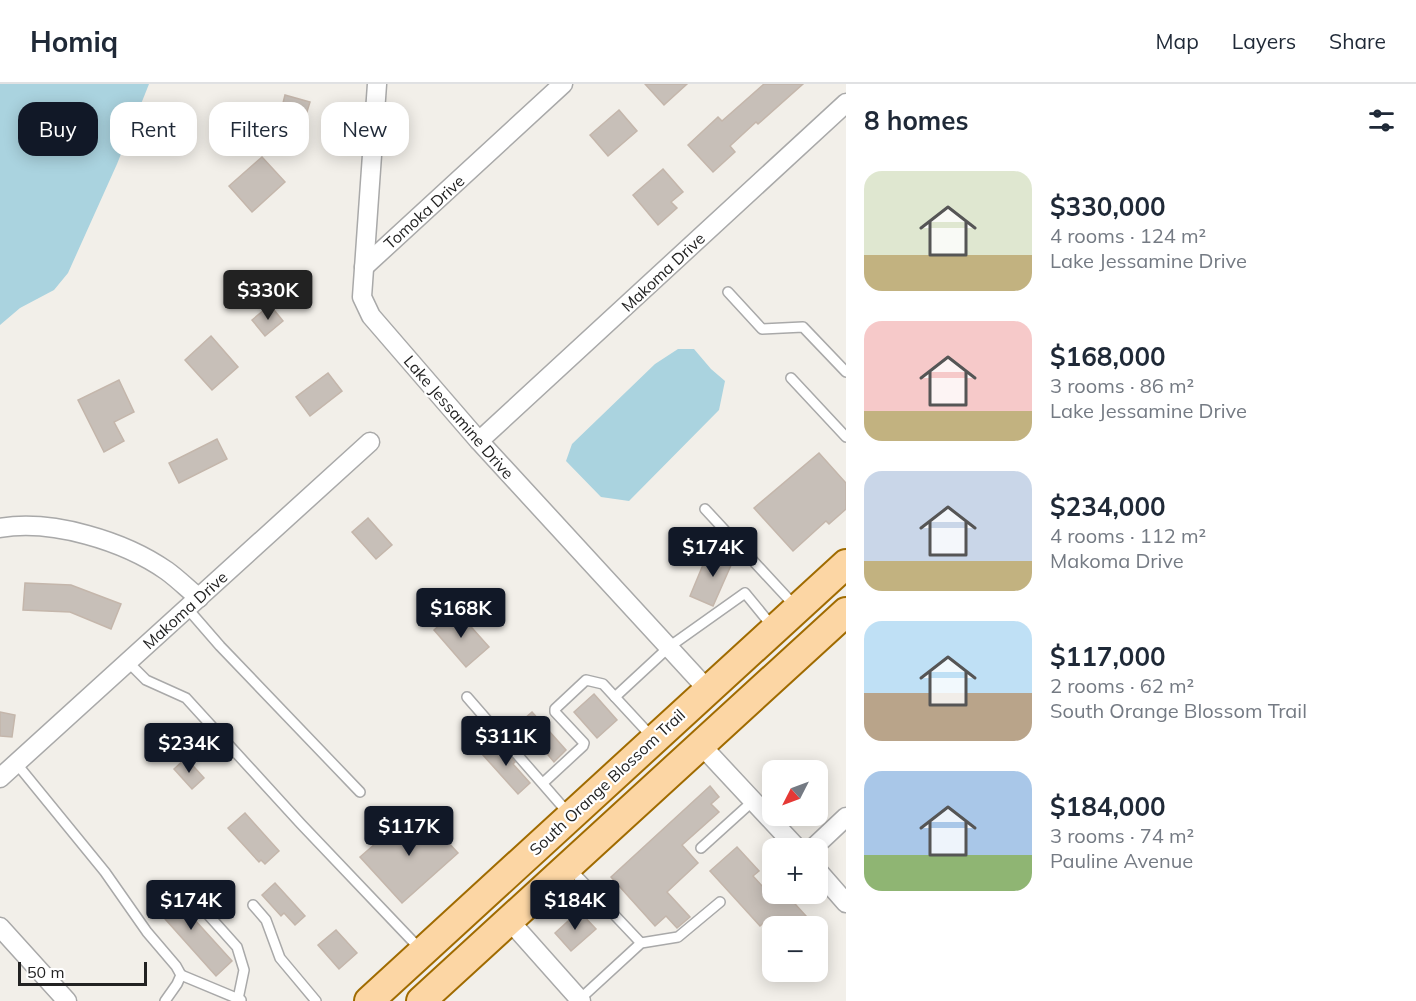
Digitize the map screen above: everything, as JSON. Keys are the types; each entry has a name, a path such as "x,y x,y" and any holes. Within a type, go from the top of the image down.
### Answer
{"main road":[{"name":"South Orange Blossom Trail","path":"369,1001 846,564"},
{"path":"421,1001 845,616"},
{"path":"509,920 507,903 513,882 525,857"},
{"path":"448,976 460,954 465,936 460,917"}],"street":[{"name":"Lake Jessamine Drive","path":"377,84 362,297 371,316 479,441 708,690"},
{"name":"Tomoka Drive","path":"364,267 563,84"},
{"name":"Makoma Drive","path":"479,441 846,103"},
{"name":"Makoma Drive","path":"0,778 369,441"},
{"path":"0,528 20,524 58,528 124,547 166,571 193,603"},
{"path":"701,745 788,838"},
{"path":"824,838 846,817"},
{"path":"828,882 846,903"},
{"path":"509,920 580,1000"},
{"path":"0,927 67,1001"}],"lane":[{"path":"728,292 762,329 803,327 846,372"},
{"path":"791,378 846,438"},
{"path":"705,509 797,608"},
{"path":"615,697 669,647 745,593 774,629"},
{"path":"193,603 220,646 360,792"},
{"path":"128,662 146,680 186,698 301,824 423,952"},
{"path":"543,783 583,746 584,743 555,712 555,709 586,680 603,684 654,739"},
{"path":"467,697 570,816"},
{"path":"16,763 105,872 147,932 177,966 181,975 241,1000 244,970 237,947 203,909"},
{"path":"701,848 753,801"},
{"path":"568,866 641,943"},
{"path":"580,1000 641,943 678,937 720,902"},
{"path":"253,905 266,920 280,958 316,1001"},
{"path":"165,1001 181,975"}],"water":[{"path":"0,84 149,84 142,102 110,102 110,156 120,156 68,273 54,290 20,308 0,325"},
{"path":"678,349 694,349 725,381 719,410 629,501 601,497 566,461 572,444 655,364"}],"building":[{"path":"645,84 687,84 664,105"},
{"path":"764,84 803,84 730,146 735,152 713,172 688,145 718,117 722,121"},
{"path":"285,95 310,102 309,105 309,102 283,102"},
{"path":"619,110 637,131 608,156 590,135"},
{"path":"262,157 285,182 252,212 229,186"},
{"path":"663,169 683,192 671,202 677,208 658,225 633,195"},
{"path":"270,305 283,321 265,336 252,320"},
{"path":"211,336 238,367 212,390 185,360"},
{"path":"328,373 342,391 310,416 296,397"},
{"path":"119,380 134,412 114,422 124,441 104,452 78,400"},
{"path":"217,439 227,459 179,483 169,463"},
{"path":"819,453 846,483 846,509 829,524 826,521 793,551 754,508"},
{"path":"368,518 392,545 376,559 352,532"},
{"path":"722,548 736,554 713,606 690,596 705,560 715,564"},
{"path":"25,583 71,585 121,604 111,629 70,612 23,610"},
{"path":"456,610 489,647 466,667 434,630"},
{"path":"594,694 617,720 597,738 574,712"},
{"path":"0,712 15,715 12,737 0,736"},
{"path":"532,712 566,750 554,762 537,742 525,753 508,733"},
{"path":"496,741 530,783 518,794 482,754"},
{"path":"186,758 204,778 192,789 174,769"},
{"path":"710,786 719,797 711,804 719,812 682,845 698,863 667,892 690,917 677,928 666,916 655,926 611,877"},
{"path":"245,813 279,851 265,864 261,860 259,862 228,828"},
{"path":"421,813 458,853 402,903 360,857 391,830 396,835"},
{"path":"737,847 759,871 753,876 762,886 762,904 795,904 806,916 762,916 760,926 710,871"},
{"path":"275,883 305,916 295,925 284,913 281,916 262,895"},
{"path":"165,887 232,961 216,976 149,901"},
{"path":"579,911 596,929 571,951 555,933"},
{"path":"336,930 357,953 339,969 318,945"}]}
